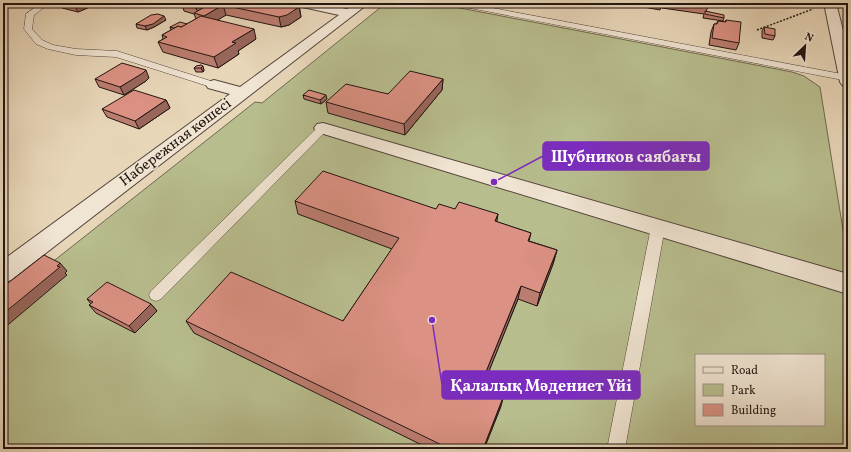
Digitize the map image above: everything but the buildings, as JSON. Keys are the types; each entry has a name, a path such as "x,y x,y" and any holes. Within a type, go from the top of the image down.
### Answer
{"street":[{"name":"Набережная көшесі","path":"302,3 356,8"},
{"path":"830,3 841,26 848,80"},
{"name":"Набережная көшесі","path":"3,273 356,8"},
{"path":"214,85 243,93"},
{"path":"324,128 848,284"}],"lane":[{"path":"46,3 30,14 28,30 39,42 51,47 76,52 116,54 214,85"},
{"path":"454,3 848,80"},
{"path":"156,295 324,128"},
{"path":"616,449 658,227"}],"path":[{"path":"757,30 814,9 813,3"}],"green space":[{"path":"386,3 434,3 792,72 804,76 820,87 848,261 848,449 3,449 3,301 255,102 262,103"}],"place":[{"name":"Шубников саябағы","path":"494,182"},
{"name":"Қалалық Мәдениет Үйі","path":"432,320"}]}
